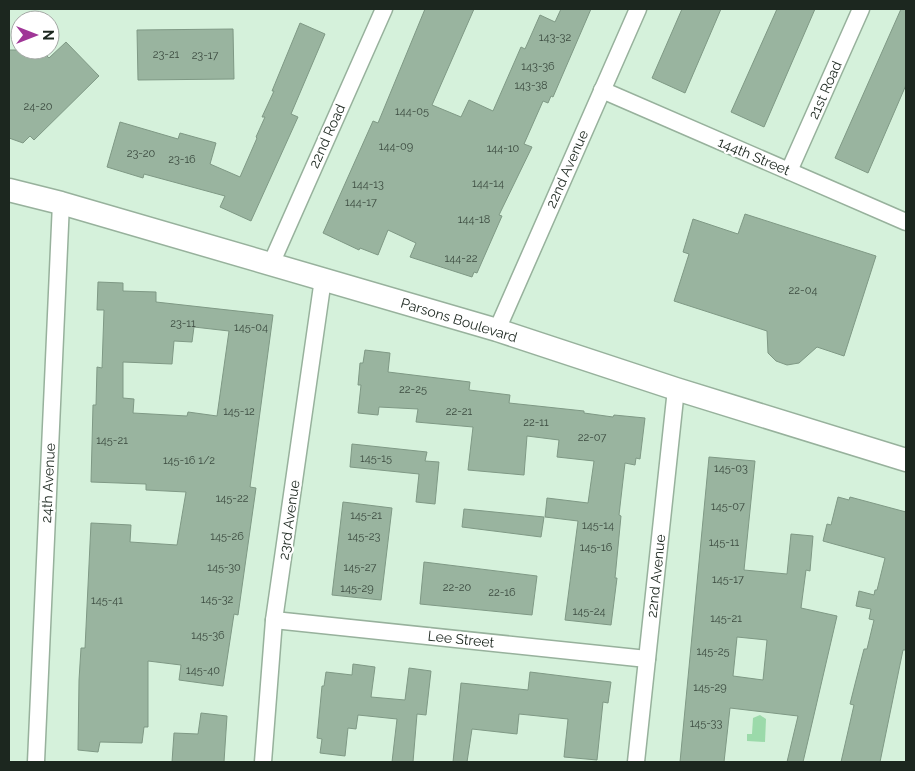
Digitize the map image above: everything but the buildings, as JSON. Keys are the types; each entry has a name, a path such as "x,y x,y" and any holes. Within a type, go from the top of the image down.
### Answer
{"street":[{"name":"22nd Road","path":"271,264 384,9"},
{"name":"22nd Avenue","path":"496,330 638,9"},
{"name":"21st Road","path":"789,171 861,9"},
{"name":"144th Street","path":"602,90 906,222"},
{"name":"Parsons Boulevard","path":"9,190 61,203 496,330 676,389 906,460"},
{"name":"24th Avenue","path":"36,762 61,203"},
{"name":"23rd Avenue","path":"264,762 274,620 323,279"},
{"name":"22nd Avenue","path":"636,762 676,389"},
{"name":"Lee Street","path":"274,620 647,658"}],"shaded area":[{"path":"760,715 766,719 765,742 747,741 747,734 752,734 753,718"}]}
